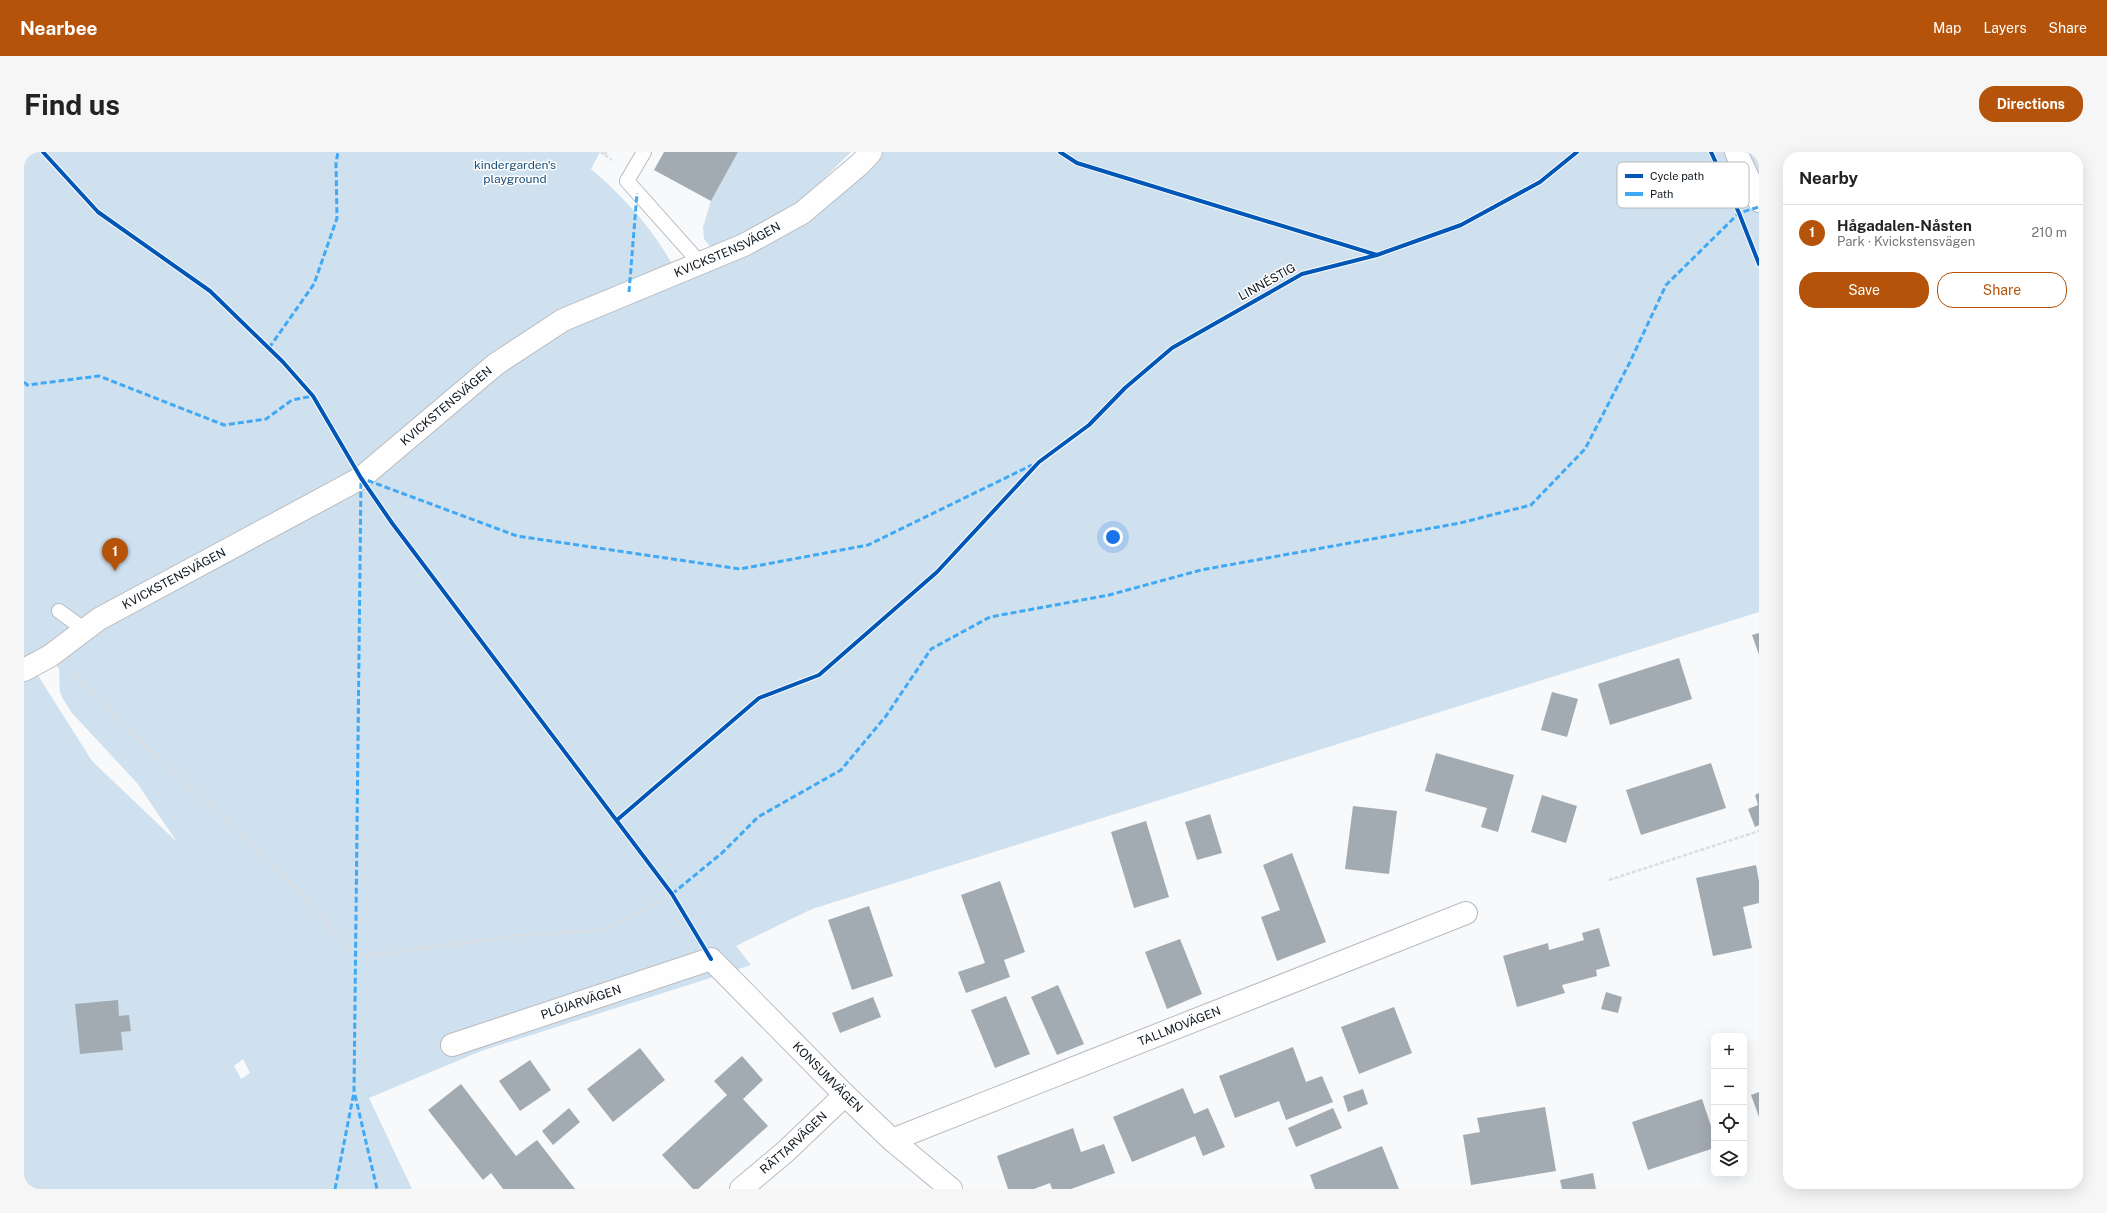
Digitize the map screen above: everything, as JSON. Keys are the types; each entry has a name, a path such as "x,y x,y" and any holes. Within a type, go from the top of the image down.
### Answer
{"street":[{"name":"KVICKSTENSVÄGEN","path":"27,668 50,656 99,619 361,478 496,364 562,320 744,245 802,213 860,164 871,152"},
{"path":"1736,152 1741,162"},
{"path":"1749,180 1759,201"},
{"name":"TALLMOVÄGEN","path":"892,1140 1466,913"},
{"name":"KONSUMVÄGEN","path":"711,959 845,1095 892,1140 952,1189"},
{"name":"PLÖJARVÄGEN","path":"452,1046 711,959"},
{"name":"RÄTTARVÄGEN","path":"740,1189 785,1152 845,1095"}],"lane":[{"path":"644,152 627,181 700,263"},
{"path":"59,611 85,630"}],"path":[{"path":"601,152 605,155 606,152"},
{"path":"27,668 78,678 128,729 286,877 356,956 408,951 509,936 601,930 672,894"},
{"path":"1609,880 1759,831"},
{"path":"667,887 676,900"}],"green space":[{"name":"kindergarden's playground","path":"24,152 600,152 591,169 639,216 660,244 676,272 744,245 871,152 1759,152 1759,612 812,909 736,946 751,965 481,1051 369,1098 412,1189 24,1189","holes":["55,663 59,669 60,692 72,713 137,783 177,842 92,761 37,674","243,1059 250,1073 241,1079 234,1066"]},
{"path":"738,152 851,152 806,196 757,228 711,247 704,239 703,227 711,201"}],"building":[{"path":"664,152 738,152 711,201 654,170"},
{"path":"1759,633 1759,655 1752,635"},
{"path":"1679,658 1692,699 1610,725 1598,684"},
{"path":"1552,692 1578,699 1567,737 1541,730"},
{"path":"1436,753 1514,775 1498,832 1481,827 1487,808 1425,791"},
{"path":"1711,763 1726,808 1641,835 1626,790"},
{"path":"1759,793 1759,825 1755,827 1748,809 1758,805 1755,795"},
{"path":"1542,795 1577,806 1566,843 1531,832"},
{"path":"1353,806 1397,811 1389,874 1345,869"},
{"path":"1210,814 1222,853 1197,860 1185,822"},
{"path":"1146,821 1169,897 1134,908 1111,832"},
{"path":"1292,853 1326,942 1277,961 1261,917 1280,910 1263,865"},
{"path":"1756,865 1759,881 1759,903 1743,907 1752,948 1713,956 1696,878"},
{"path":"1000,881 1025,952 1004,960 1010,977 966,993 958,972 985,963 961,895"},
{"path":"869,906 893,976 852,990 828,920"},
{"path":"1599,928 1610,966 1596,970 1597,976 1562,985 1565,993 1517,1007 1503,956 1548,943 1549,950 1584,940 1582,933"},
{"path":"1180,939 1202,994 1167,1009 1145,952"},
{"path":"1058,985 1084,1044 1057,1055 1031,997"},
{"path":"1606,992 1622,997 1618,1013 1601,1009"},
{"path":"1006,996 1030,1054 995,1068 971,1010"},
{"path":"873,997 881,1017 840,1033 832,1013"},
{"path":"118,1000 119,1016 129,1015 131,1031 121,1032 123,1050 80,1054 75,1004"},
{"path":"1394,1007 1412,1053 1359,1074 1341,1027"},
{"path":"1293,1047 1306,1082 1322,1076 1333,1102 1286,1120 1279,1101 1235,1118 1219,1076"},
{"path":"640,1048 665,1080 613,1122 587,1089"},
{"path":"742,1056 763,1080 743,1099 768,1126 698,1189 693,1189 662,1155 727,1095 714,1081"},
{"path":"530,1060 551,1090 520,1111 499,1081"},
{"path":"461,1084 516,1156 537,1140 575,1189 503,1189 491,1173 483,1180 428,1110"},
{"path":"1183,1088 1194,1114 1208,1108 1225,1147 1203,1156 1195,1136 1132,1162 1113,1117"},
{"path":"1363,1089 1368,1104 1348,1112 1343,1096"},
{"path":"1759,1092 1759,1117 1751,1095"},
{"path":"1702,1099 1711,1126 1711,1149 1648,1170 1632,1122"},
{"path":"1545,1107 1556,1171 1471,1185 1463,1135 1480,1132 1477,1118"},
{"path":"569,1108 580,1122 553,1145 542,1131"},
{"path":"1333,1108 1342,1128 1296,1147 1288,1128"},
{"path":"1073,1128 1081,1152 1104,1144 1115,1173 1071,1189 1052,1189 1050,1183 1034,1189 1008,1189 997,1156"},
{"path":"1382,1146 1399,1189 1315,1189 1310,1175"},
{"path":"1593,1173 1596,1189 1562,1189 1560,1180"}],"marked path":[{"path":"269,348 314,284 337,218 336,163 338,152"},
{"path":"629,292 637,193"},
{"path":"672,894 722,853 758,817 841,770 886,716 931,649 990,617 1109,595 1201,570 1460,523 1531,505 1585,449 1630,362 1666,285 1739,213 1759,207"},
{"path":"24,382 27,385 99,376 224,425 266,419 292,400 313,396"},
{"path":"335,1189 354,1092 361,478 517,536 740,569 868,545 1032,465"},
{"path":"355,1095 377,1189"}],"cycle path":[{"path":"43,152 98,212 210,291 283,362 313,396 361,478 392,523 672,894 711,959"},
{"path":"1060,152 1077,163 1377,255"},
{"name":"LINNÉSTIG","path":"617,820 759,698 819,675 937,572 1039,462 1089,425 1125,388 1172,348 1302,274 1377,255 1461,225 1540,182 1577,152"},
{"path":"1711,152 1716,162"},
{"path":"1737,208 1759,264"}],"place":[{"name":"Hågadalen-Nåsten","path":"115,571"}]}
